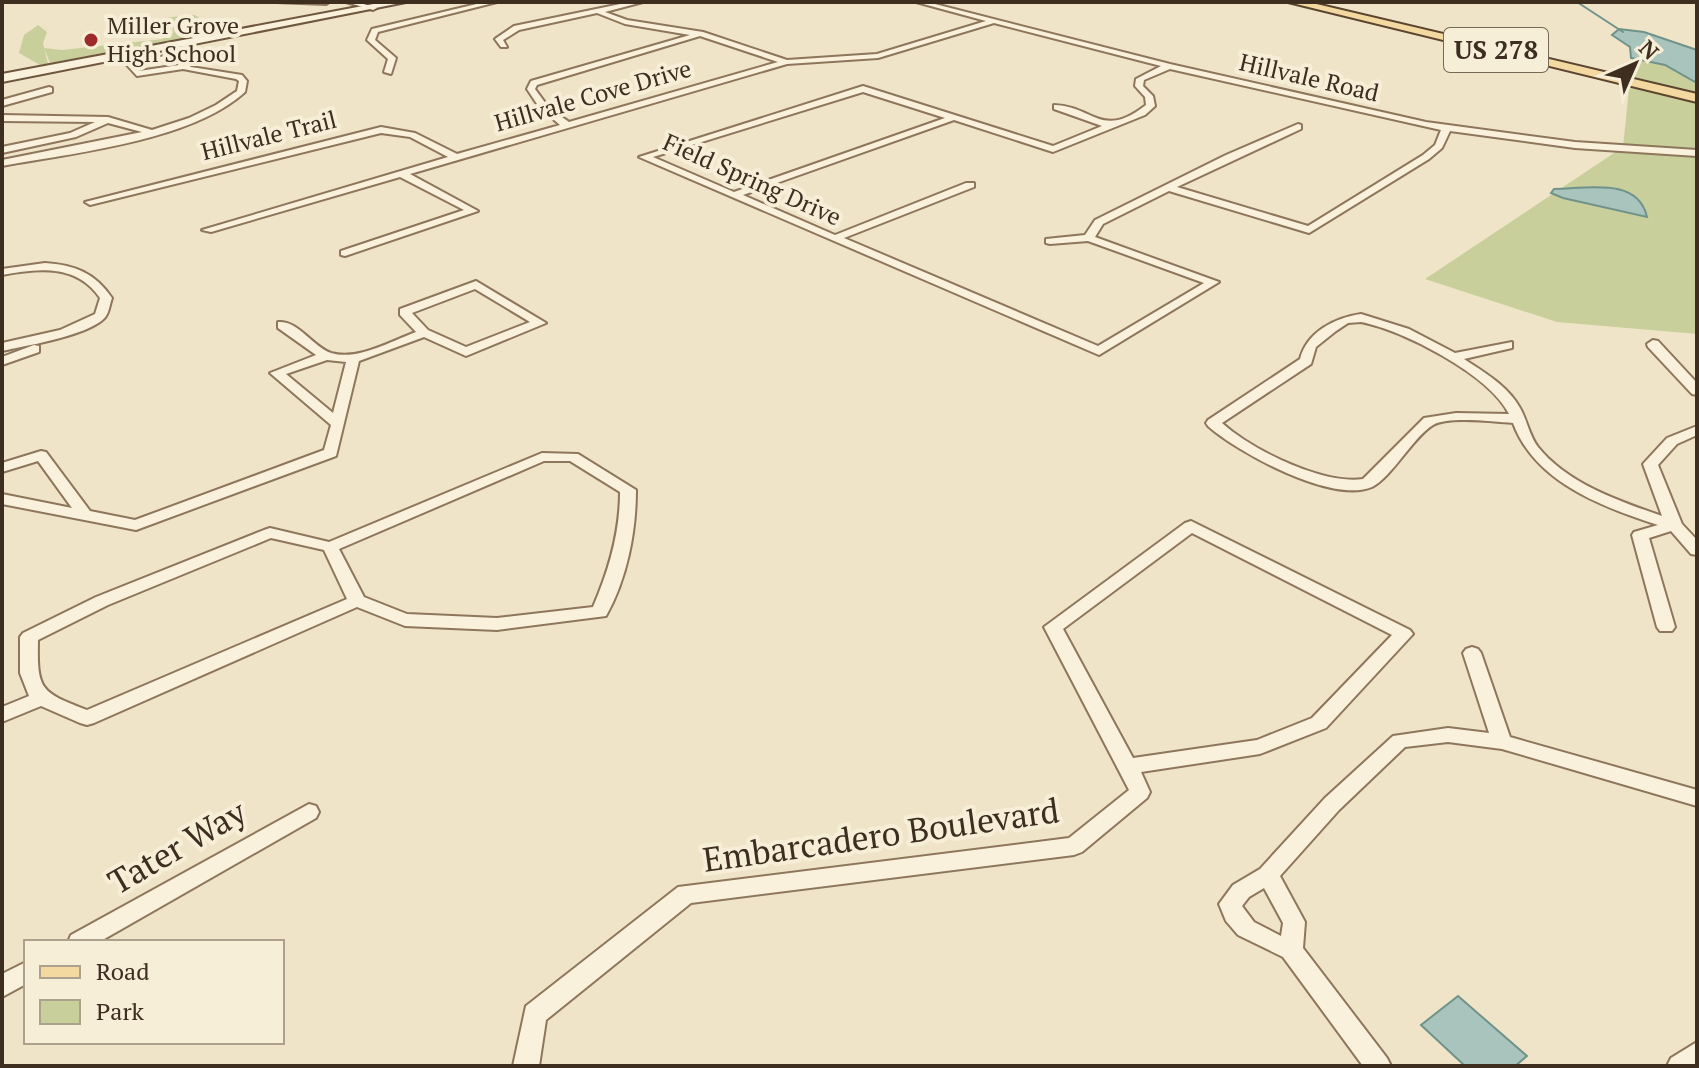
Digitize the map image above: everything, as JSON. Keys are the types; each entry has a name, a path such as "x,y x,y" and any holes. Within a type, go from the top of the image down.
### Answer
{"main road":[{"path":"2,78 401,2"},
{"name":"US 278","path":"1294,2 1697,98"}],"street":[{"path":"279,2 326,2"},
{"path":"349,2 373,8"},
{"path":"388,72 392,58 371,40 375,31 494,2"},
{"path":"504,45 499,39 508,31 640,2"},
{"name":"Hillvale Road","path":"919,2 1169,66 1446,129 1575,145 1697,153"},
{"path":"595,10 625,22 700,34 786,62"},
{"name":"Hillvale Cove Drive","path":"207,230 786,62 864,59 994,21"},
{"path":"567,125 555,119 535,97 531,89 534,83 700,34"},
{"path":"2,163 91,146 148,131 213,111 241,92 243,81 239,77 185,66 137,74 130,64 175,56 185,66"},
{"name":"Field Spring Drive","path":"1050,241 1089,238 1213,282 1099,351 644,157 863,89 1053,149 1151,106 1149,96 1139,86 1140,79 1169,66"},
{"path":"2,103 49,90"},
{"path":"4,118 17,109 14,100"},
{"path":"1057,107 1110,126"},
{"path":"4,118 108,120 148,131"},
{"path":"734,195 952,118"},
{"path":"2,150 73,135 108,120"},
{"path":"1089,238 1099,222 1229,157 1298,127"},
{"path":"1171,188 1309,230 1426,157 1439,146 1446,129"},
{"name":"Hillvale Trail","path":"90,202 381,130 412,135 455,157"},
{"path":"73,135 91,146"},
{"path":"345,253 473,211 400,173"},
{"path":"836,238 970,185"},
{"path":"2,272 40,266 61,268 91,279 106,298 100,316 85,326 48,339 2,347"},
{"path":"338,424 277,373 326,356 353,359 424,333 466,352 540,323 476,285 404,312 424,333"},
{"path":"1519,419 1456,417 1429,421 1368,483 1341,485 1247,449 1224,436 1213,423 1306,361 1310,345 1345,320 1369,320 1456,357 1506,398 1519,419 1521,433 1535,452 1570,480 1622,508 1675,525"},
{"path":"282,325 326,356"},
{"path":"2,361 36,348 48,339"},
{"path":"1653,344 1697,391"},
{"path":"1456,357 1507,345"},
{"path":"2,499 136,525 278,475 331,453 353,359"},
{"path":"1697,430 1672,441 1650,464 1675,525 1697,550"},
{"path":"2,468 41,455 85,515"},
{"path":"330,547 357,601 405,620 497,624 600,612 620,566 629,516 628,490 573,457 542,457 330,547 270,533 102,601 29,637 28,679 39,699 87,718 357,601"},
{"path":"1666,627 1640,535 1675,525"},
{"name":"Embarcadero Boulevard","path":"526,1066 535,1014 686,894 1074,846 1140,792 1053,627 1191,526 1404,634 1319,723 1260,747 1128,766"},
{"path":"1472,653 1502,742"},
{"path":"2,715 39,699"},
{"path":"1378,1066 1291,950 1247,931 1234,917 1230,904 1241,891 1268,875 1332,804 1400,741 1448,735 1502,742 1697,798"},
{"name":"Tater Way","path":"83,940 309,812"},
{"path":"1268,875 1294,922 1291,950"},
{"path":"2,986 24,973"},
{"path":"1680,1066 1697,1054"}],"green space":[{"path":"195,15 218,31 50,63 44,48 62,50 163,39 163,35 173,33 172,19 166,18"},
{"path":"38,25 47,32 43,43 48,64 40,65 19,53 24,35"},
{"path":"1632,59 1672,67 1697,79 1697,334 1557,322 1425,279 1623,147"}],"water":[{"path":"1619,29 1644,32 1697,50 1697,83 1665,65 1631,58 1630,47 1612,35"},
{"path":"1595,187 1622,190 1642,204 1647,217 1563,198 1551,193 1554,189"},
{"path":"1458,996 1527,1056 1515,1066 1465,1066 1421,1025"}],"waterway":[{"path":"1577,2 1623,32"}],"place":[{"name":"Miller Grove High School","path":"91,40"}]}
